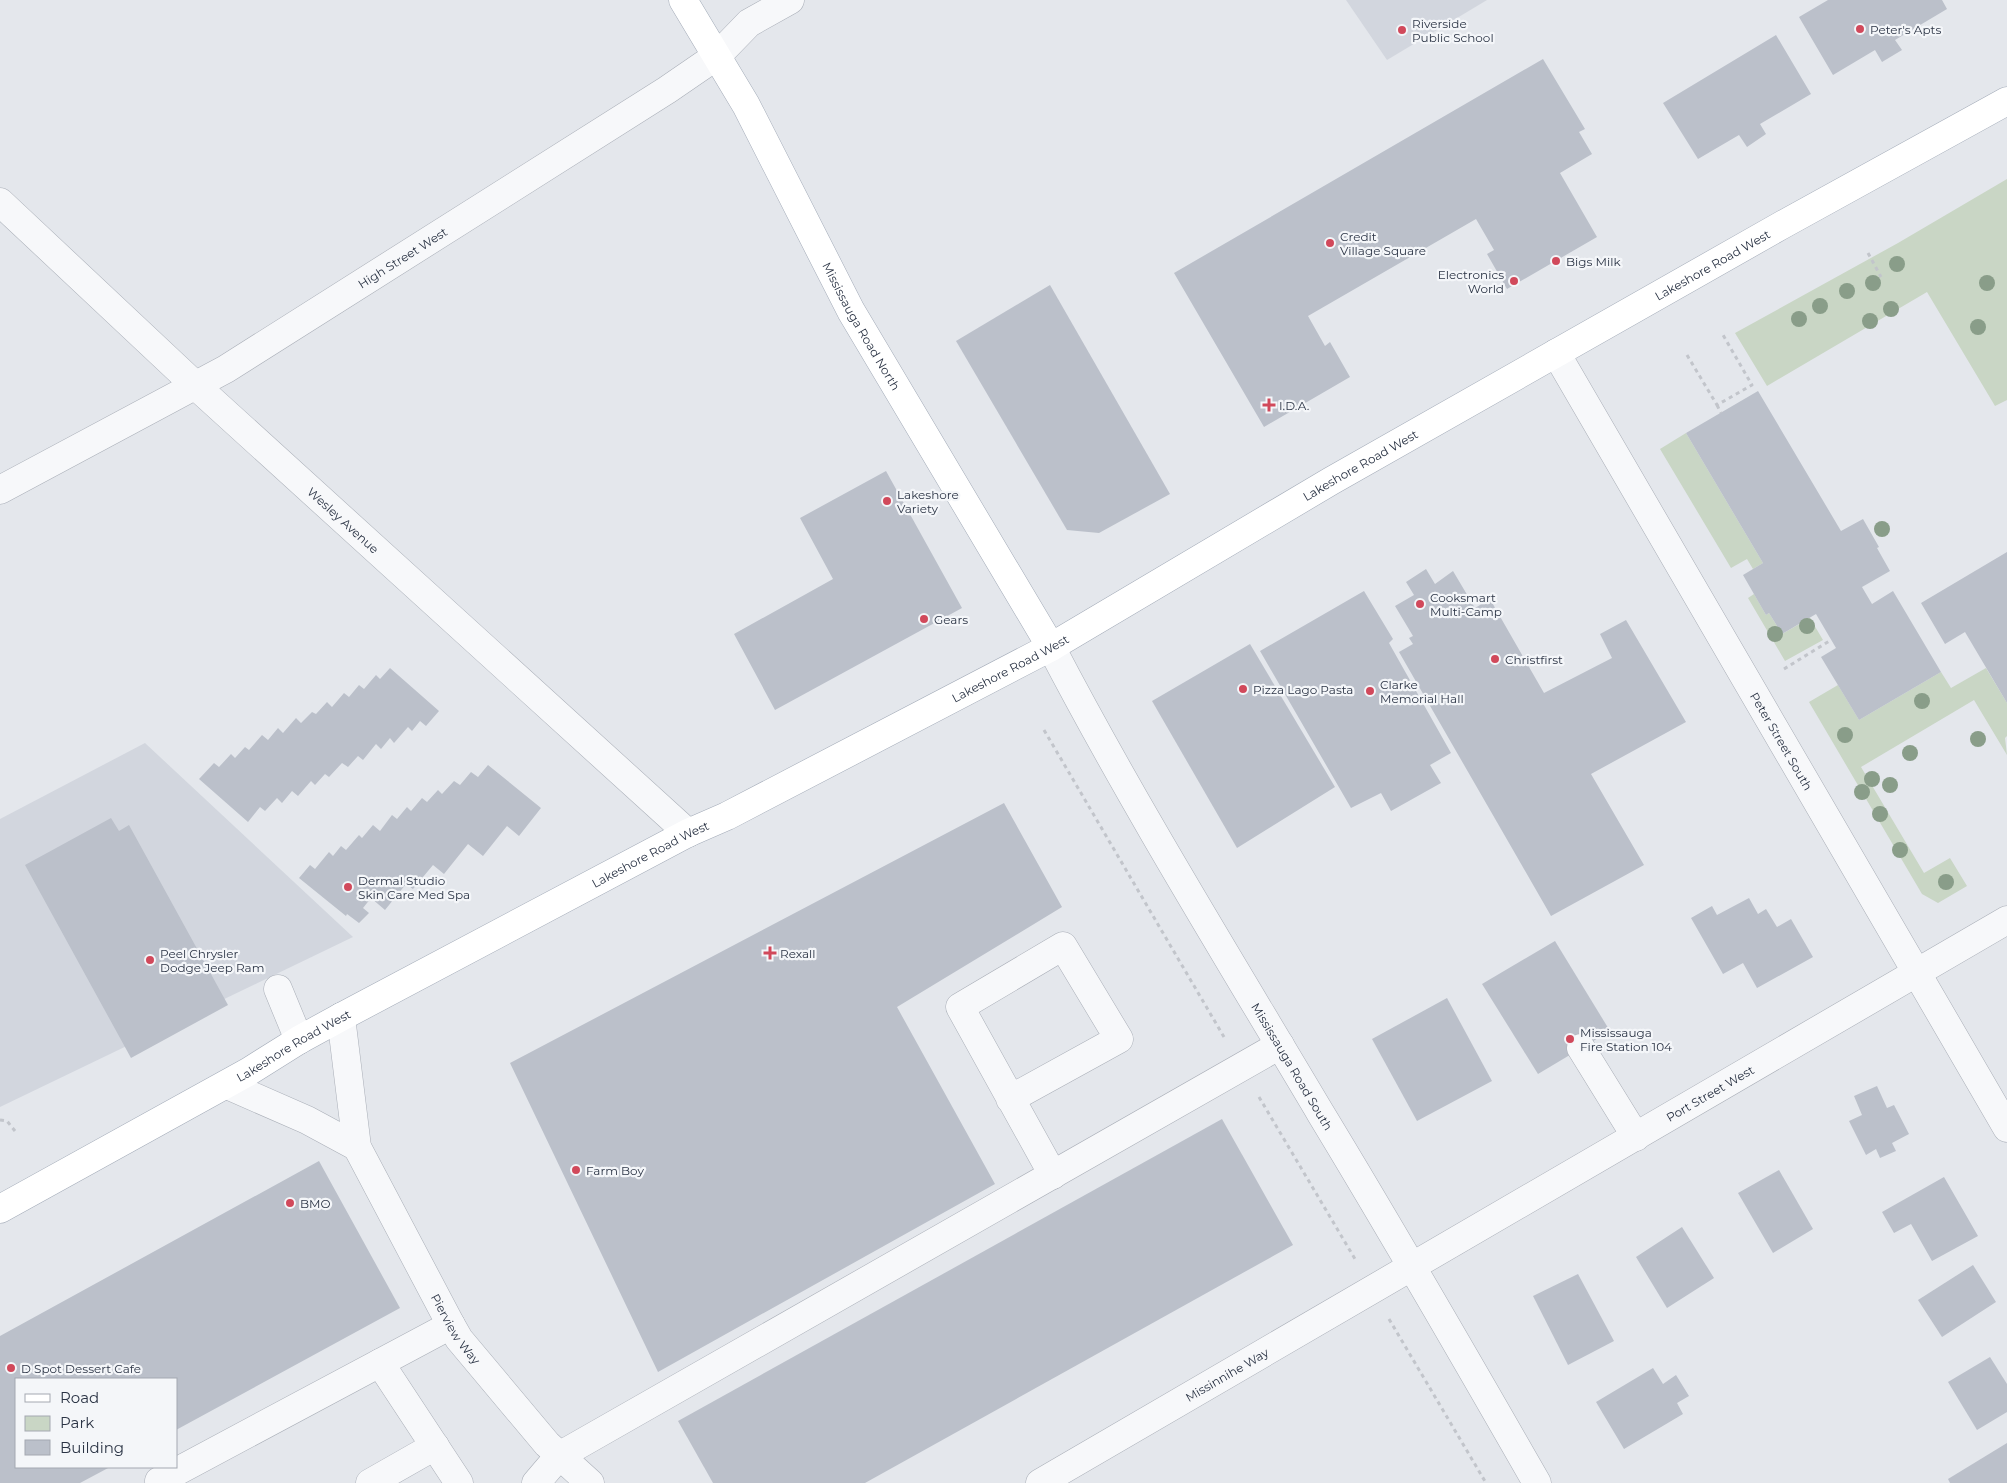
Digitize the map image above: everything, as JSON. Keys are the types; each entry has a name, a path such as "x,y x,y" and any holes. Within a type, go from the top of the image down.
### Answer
{"main road":[{"name":"Mississauga Road North","path":"683,0 746,105 850,311 1051,647"},
{"name":"Lakeshore Road West","path":"0,1209 227,1084 299,1040 342,1017 688,833 736,811 1051,647 1331,481 2007,101"}],"street":[{"name":"High Street West","path":"0,490 196,386 667,90 718,56 749,23 790,0"},
{"name":"Wesley Avenue","path":"0,202 196,386 688,833"},
{"name":"Peter Street South","path":"1556,353 2007,1128"},
{"name":"Mississauga Road South","path":"1051,647 1083,708 1183,883 1413,1265 1537,1483"},
{"name":"Port Street West","path":"1413,1265 2007,920"},
{"path":"1010,1099 1119,1039 1064,946 960,1007 1010,1099 1053,1175"},
{"path":"278,989 299,1040"},
{"name":"Pierview Way","path":"342,1017 357,1148 459,1339 547,1444 590,1483"},
{"path":"536,1483 559,1456 1280,1045"},
{"path":"1581,1048 1636,1137"},
{"path":"227,1084 306,1120 357,1148"},
{"name":"Missinnihe Way","path":"1040,1483 1413,1265"},
{"path":"160,1483 159,1481 452,1325"},
{"path":"380,1363 459,1483"},
{"path":"370,1483 435,1446"}],"path":[{"path":"1868,254 1881,277"},
{"path":"1717,405 1752,385 1723,335"},
{"path":"1687,355 1722,413"},
{"path":"1784,669 1832,640"},
{"path":"1044,730 1486,1483"},
{"path":"0,1120 7,1121 15,1132"}],"shaded area":[{"name":"Riverside Public School","path":"1346,0 1487,0 1387,60"},
{"path":"145,743 353,937 0,1107 0,819"}],"green space":[{"path":"2007,179 2007,400 1995,406 1927,292 1767,386 1735,333 1898,243"},
{"path":"1686,433 1763,563 1753,569 1747,559 1731,568 1660,449"},
{"path":"1754,594 1766,615 1769,613 1782,634 1810,618 1823,640 1785,661 1748,598"},
{"path":"1986,668 2007,703 2007,736 2005,738 2007,755 1974,700 1861,767 1924,873 1950,858 1967,886 1938,903 1922,894 1809,702 1838,685 1859,720 1941,672 1951,688"}],"building":[{"name":"Peter's Apts","path":"1828,0 1942,0 1947,9 1895,40 1902,50 1882,62 1875,50 1833,75 1799,17"},
{"path":"1776,35 1811,94 1760,124 1766,134 1747,147 1739,135 1698,159 1663,103"},
{"name":"Credit Village Square","path":"1543,59 1585,129 1579,132 1592,154 1560,173 1597,237 1507,289 1487,254 1494,250 1476,219 1308,316 1325,346 1330,342 1350,377 1264,427 1174,273"},
{"path":"1050,285 1170,494 1099,533 1067,530 956,341"},
{"path":"1758,391 1841,531 1863,519 1879,547 1877,548 1890,571 1862,587 1872,604 1893,591 1941,672 1859,720 1821,657 1836,648 1816,614 1782,634 1769,613 1766,615 1743,575 1763,563 1686,433"},
{"path":"886,471 962,608 775,710 734,634 833,579 800,518"},
{"path":"2007,552 2007,703 1965,632 1945,644 1921,603"},
{"path":"1426,569 1435,584 1453,571 1475,608 1490,599 1544,693 1612,658 1600,634 1626,620 1686,722 1591,774 1644,865 1551,916 1399,652 1413,644 1409,638 1413,636 1395,606 1414,595 1406,582"},
{"path":"1364,591 1393,639 1389,643 1451,753 1430,765 1441,783 1391,811 1381,793 1351,808 1260,651"},
{"path":"1250,644 1335,787 1237,848 1152,701"},
{"path":"390,668 439,711 426,726 420,721 412,731 408,727 394,743 390,738 381,749 376,744 363,760 358,756 348,767 342,763 329,777 325,774 315,785 311,781 298,796 292,791 282,803 277,798 265,811 260,807 248,822 199,779 214,763 219,767 231,754 235,758 245,747 249,750 262,735 268,740 278,728 283,733 296,718 301,723 312,712 316,714 327,702 332,707 344,693 349,697 359,685 364,689 376,675 380,679"},
{"path":"488,765 541,808 519,836 507,826 483,856 468,844 444,874 433,865 413,889 406,884 385,910 371,898 363,908 369,913 359,923 347,914 346,916 299,878 310,865 315,869 329,852 333,856 341,846 346,850 359,835 362,838 373,825 380,831 392,815 397,819 407,807 411,811 422,798 427,802 438,790 442,794 454,781 460,785 471,772 478,777"},
{"path":"1004,803 1062,907 897,1007 995,1184 658,1372 510,1063"},
{"path":"111,818 119,831 129,825 228,1005 131,1058 25,865"},
{"path":"1749,898 1758,914 1766,909 1777,927 1791,919 1813,957 1757,988 1743,963 1723,974 1691,918 1712,906 1717,915"},
{"path":"1555,941 1610,1031 1538,1074 1482,984"},
{"path":"1447,998 1492,1081 1417,1121 1372,1039"},
{"path":"1877,1086 1887,1108 1894,1105 1909,1134 1892,1143 1896,1151 1880,1158 1876,1149 1866,1155 1849,1121 1862,1115 1854,1096"},
{"path":"1222,1119 1293,1245 865,1483 713,1483 678,1421"},
{"path":"319,1161 400,1308 178,1429 178,1378 15,1378 15,1468 108,1468 80,1483 0,1483 0,1336"},
{"path":"1779,1170 1813,1229 1773,1253 1738,1193"},
{"path":"1944,1177 1978,1236 1932,1261 1911,1224 1894,1233 1882,1212"},
{"path":"1682,1227 1714,1278 1667,1308 1636,1257"},
{"path":"1973,1265 1996,1302 1942,1337 1918,1300"},
{"path":"1578,1274 1614,1341 1568,1365 1533,1296"},
{"path":"1990,1357 2007,1384 2007,1412 1977,1430 1948,1382"},
{"path":"1653,1368 1663,1384 1676,1375 1689,1396 1677,1403 1683,1414 1624,1449 1596,1402"},
{"path":"2007,1443 2007,1483 1950,1483 1948,1479"}],"place":[{"name":"Peter's Apts","path":"1860,29"},
{"name":"Riverside Public School","path":"1402,30"},
{"name":"Credit Village Square","path":"1330,243"},
{"name":"Bigs Milk","path":"1556,261"},
{"name":"Electronics World","path":"1514,281"},
{"name":"I.D.A.","path":"1269,405"},
{"name":"Lakeshore Variety","path":"887,501"},
{"name":"Cooksmart Multi-Camp","path":"1420,604"},
{"name":"Gears","path":"924,619"},
{"name":"Christfirst","path":"1495,659"},
{"name":"Pizza Lago Pasta","path":"1243,689"},
{"name":"Clarke Memorial Hall","path":"1370,691"},
{"name":"Dermal Studio Skin Care Med Spa","path":"348,887"},
{"name":"Rexall","path":"770,953"},
{"name":"Peel Chrysler Dodge Jeep Ram","path":"150,960"},
{"name":"Mississauga Fire Station 104","path":"1570,1039"},
{"name":"Farm Boy","path":"576,1170"},
{"name":"BMO","path":"290,1203"},
{"name":"D Spot Dessert Cafe","path":"11,1368"}]}
